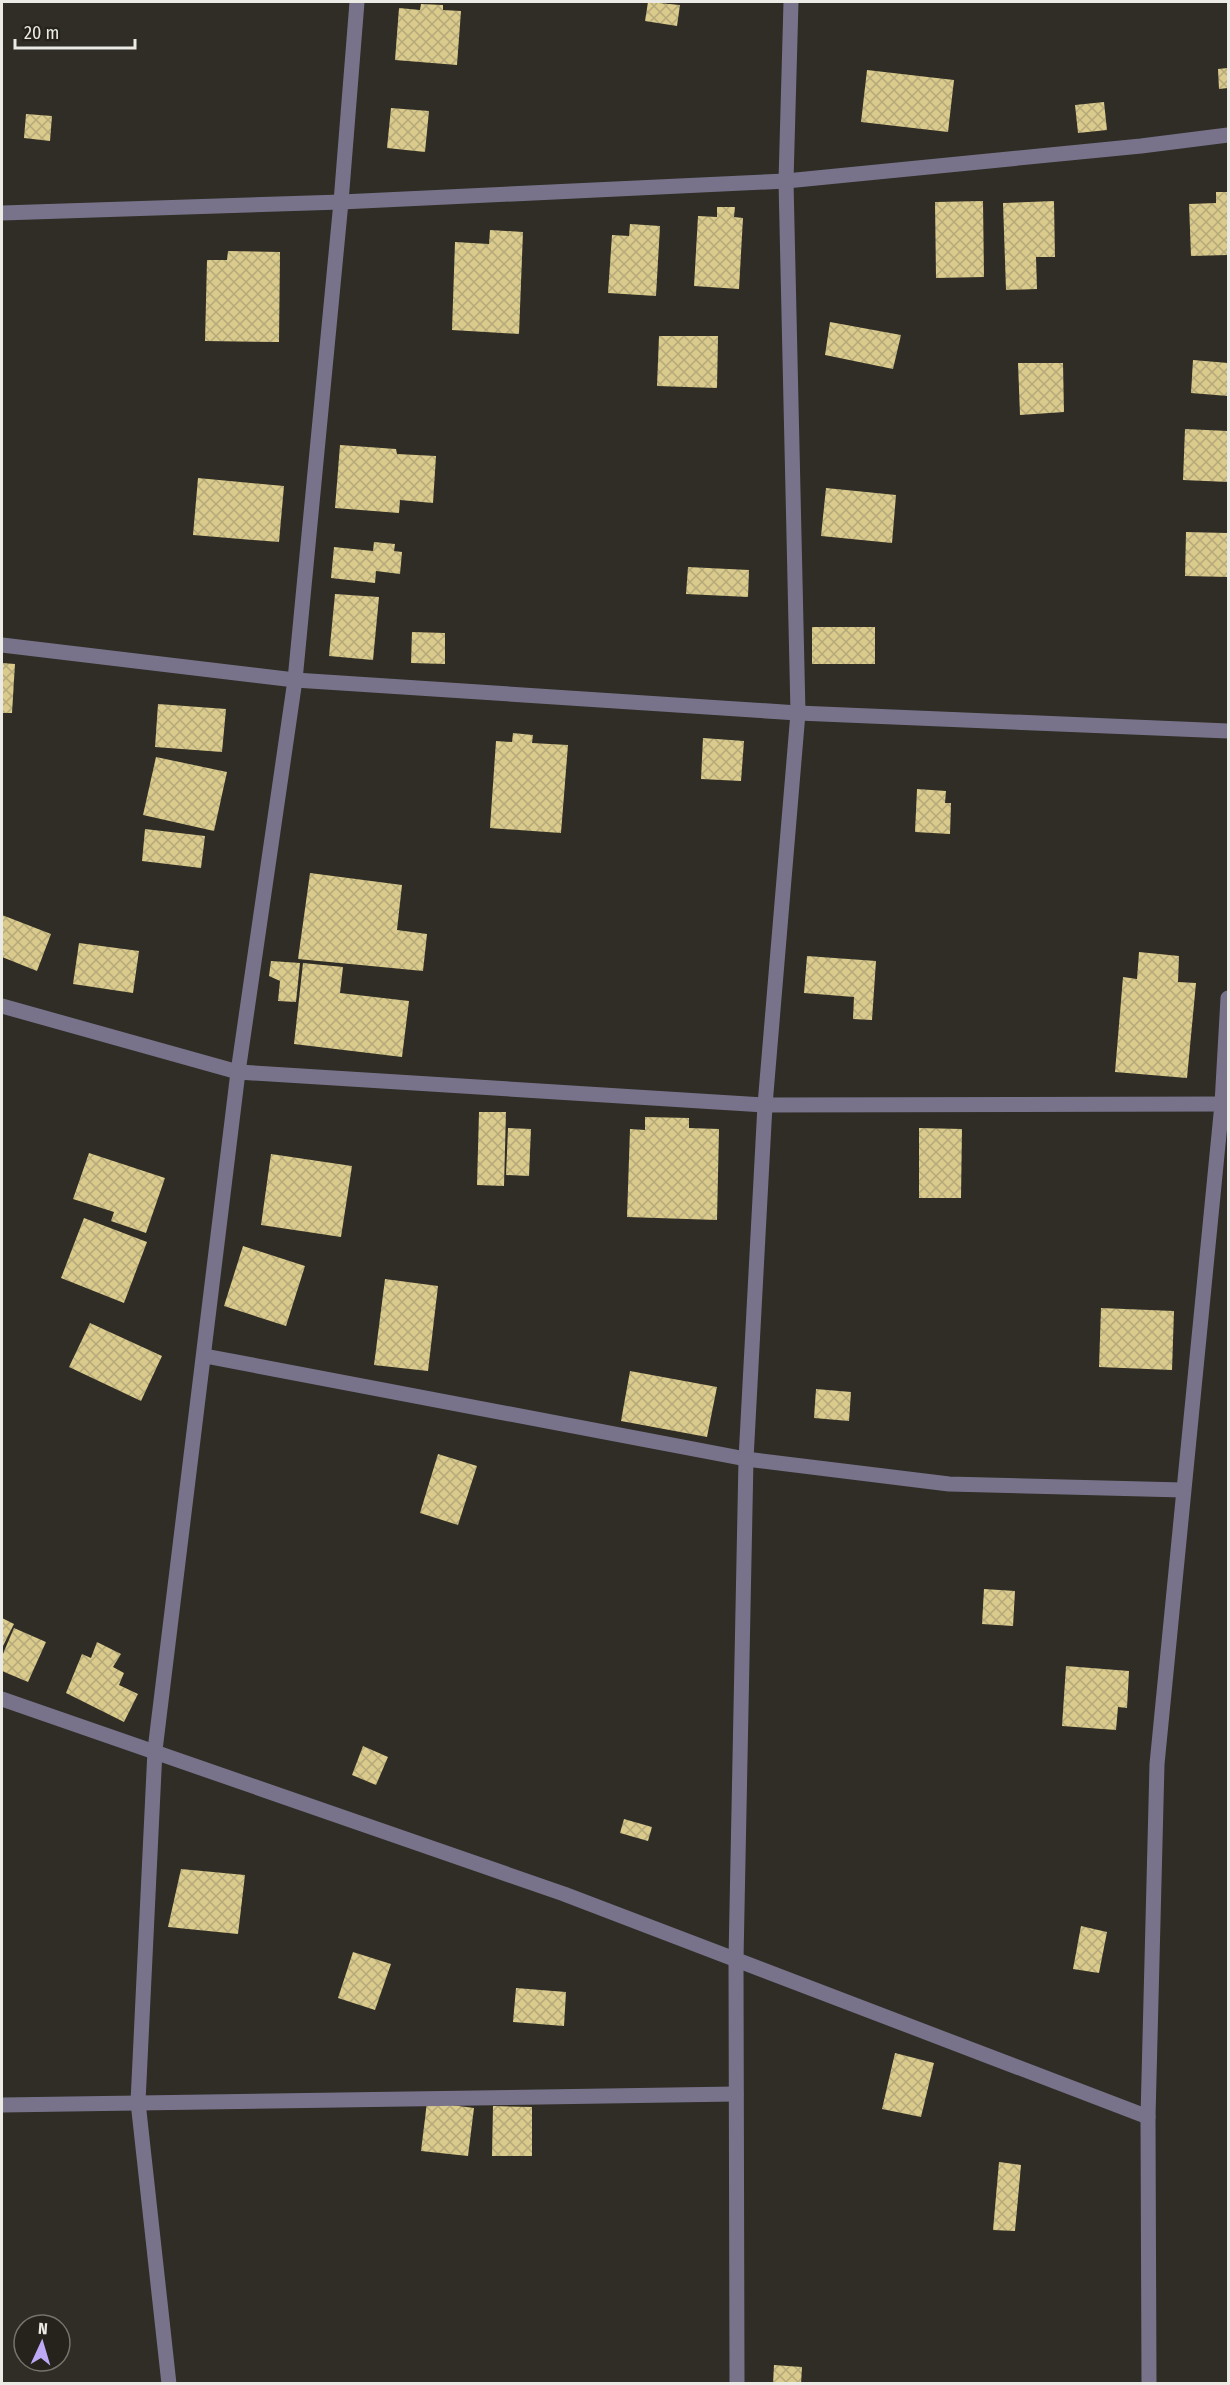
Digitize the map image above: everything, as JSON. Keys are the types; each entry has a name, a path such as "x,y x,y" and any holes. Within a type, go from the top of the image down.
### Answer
{"street":[{"path":"169,2384 138,2102 155,1750 238,1072 294,680 341,201 357,2"},
{"path":"737,2384 736,1959 746,1459 765,1105 798,713 786,181 791,2"},
{"path":"2,213 341,201 786,181 1141,146 1228,135"},
{"path":"2,645 294,680 798,713 1228,732"},
{"path":"1149,2384 1148,2116 1157,1764 1222,1104 1228,998"},
{"path":"2,1006 238,1072 765,1105 1222,1104"},
{"path":"205,1356 746,1459 949,1484 1183,1490"},
{"path":"2,1699 155,1750 564,1894 1148,2116"},
{"path":"2,2105 736,2094"}],"building":[{"path":"648,2 680,5 677,26 645,21"},
{"path":"421,4 443,5 443,10 461,11 457,65 395,60 399,8 420,10"},
{"path":"1228,68 1228,88 1219,89 1218,69"},
{"path":"867,70 954,80 948,132 861,122"},
{"path":"1104,102 1107,130 1078,133 1075,105"},
{"path":"391,108 429,111 425,152 387,148"},
{"path":"26,114 52,116 50,141 24,138"},
{"path":"1216,192 1228,192 1228,255 1191,256 1189,204 1216,203"},
{"path":"983,201 984,277 936,278 935,202"},
{"path":"1054,201 1055,257 1036,257 1037,289 1006,290 1003,203"},
{"path":"717,207 735,207 734,217 743,218 739,289 694,286 698,216 717,217"},
{"path":"630,224 660,226 656,296 608,293 612,235 629,236"},
{"path":"490,230 523,232 519,334 452,330 455,242 489,244"},
{"path":"228,251 280,252 279,342 205,341 207,260 227,260"},
{"path":"830,322 901,335 893,369 825,355"},
{"path":"659,336 718,336 717,388 657,386"},
{"path":"1193,360 1228,363 1228,396 1191,393"},
{"path":"1018,363 1063,363 1064,412 1020,415"},
{"path":"1185,429 1228,431 1228,482 1183,480"},
{"path":"340,445 396,449 397,454 436,456 433,503 400,500 399,513 335,508"},
{"path":"198,478 284,486 279,542 193,535"},
{"path":"826,488 896,495 892,543 821,536"},
{"path":"1186,532 1228,533 1228,577 1185,576"},
{"path":"374,542 395,544 394,551 402,552 400,574 376,571 375,583 331,578 334,547 373,551"},
{"path":"688,567 749,570 748,597 686,594"},
{"path":"335,594 379,597 373,660 329,656"},
{"path":"812,627 875,627 875,664 812,664"},
{"path":"412,632 445,633 445,664 411,663"},
{"path":"2,663 15,664 12,713 2,713"},
{"path":"158,704 226,709 222,752 155,747"},
{"path":"513,733 533,735 532,743 568,745 561,833 490,828 496,741 512,742"},
{"path":"703,738 744,741 741,781 701,779"},
{"path":"156,757 227,772 214,831 143,815"},
{"path":"917,789 946,791 945,803 951,803 950,834 915,832"},
{"path":"145,829 205,836 201,868 142,861"},
{"path":"310,873 402,885 397,930 427,934 423,971 298,959"},
{"path":"2,915 51,934 37,971 2,957"},
{"path":"79,943 139,951 133,993 73,984"},
{"path":"1139,952 1179,956 1178,982 1196,983 1187,1078 1115,1072 1123,977 1137,979"},
{"path":"807,956 876,961 872,1020 853,1019 854,997 804,993"},
{"path":"271,961 300,963 296,1002 278,1001 280,981 269,976"},
{"path":"303,963 343,967 340,993 409,1001 402,1057 294,1044"},
{"path":"479,1112 506,1112 504,1186 477,1185"},
{"path":"645,1117 689,1118 689,1128 719,1129 717,1220 627,1217 630,1129 645,1130"},
{"path":"508,1128 531,1129 529,1176 506,1175"},
{"path":"919,1128 962,1129 961,1198 919,1198"},
{"path":"89,1153 165,1178 146,1233 111,1221 114,1212 73,1199"},
{"path":"271,1154 352,1166 341,1237 261,1225"},
{"path":"84,1218 147,1242 124,1303 61,1278"},
{"path":"243,1246 305,1266 286,1326 224,1306"},
{"path":"385,1279 438,1286 428,1371 374,1365"},
{"path":"1101,1308 1174,1311 1172,1370 1099,1367"},
{"path":"90,1323 162,1356 141,1401 69,1367"},
{"path":"630,1371 717,1387 707,1437 621,1421"},
{"path":"816,1389 851,1392 849,1421 814,1418"},
{"path":"438,1454 477,1466 458,1525 420,1513"},
{"path":"984,1589 1015,1591 1013,1626 982,1624"},
{"path":"2,1618 14,1624 2,1648"},
{"path":"14,1628 46,1642 28,1682 2,1671 2,1656"},
{"path":"97,1642 121,1654 113,1667 124,1673 119,1685 138,1694 124,1722 66,1693 82,1654 91,1658"},
{"path":"1066,1666 1129,1671 1127,1708 1118,1707 1116,1730 1062,1726"},
{"path":"363,1746 388,1757 376,1785 352,1775"},
{"path":"624,1819 652,1827 648,1841 620,1833"},
{"path":"181,1869 245,1875 238,1934 168,1927"},
{"path":"1081,1926 1107,1932 1099,1973 1073,1969"},
{"path":"353,1952 391,1964 375,2010 338,1998"},
{"path":"516,1988 566,1992 564,2026 513,2022"},
{"path":"895,2053 934,2063 921,2117 882,2109"},
{"path":"427,2102 474,2108 468,2156 421,2151"},
{"path":"493,2106 532,2107 532,2156 492,2156"},
{"path":"999,2162 1021,2165 1015,2231 993,2230"},
{"path":"774,2365 802,2367 801,2384 773,2384"}]}
